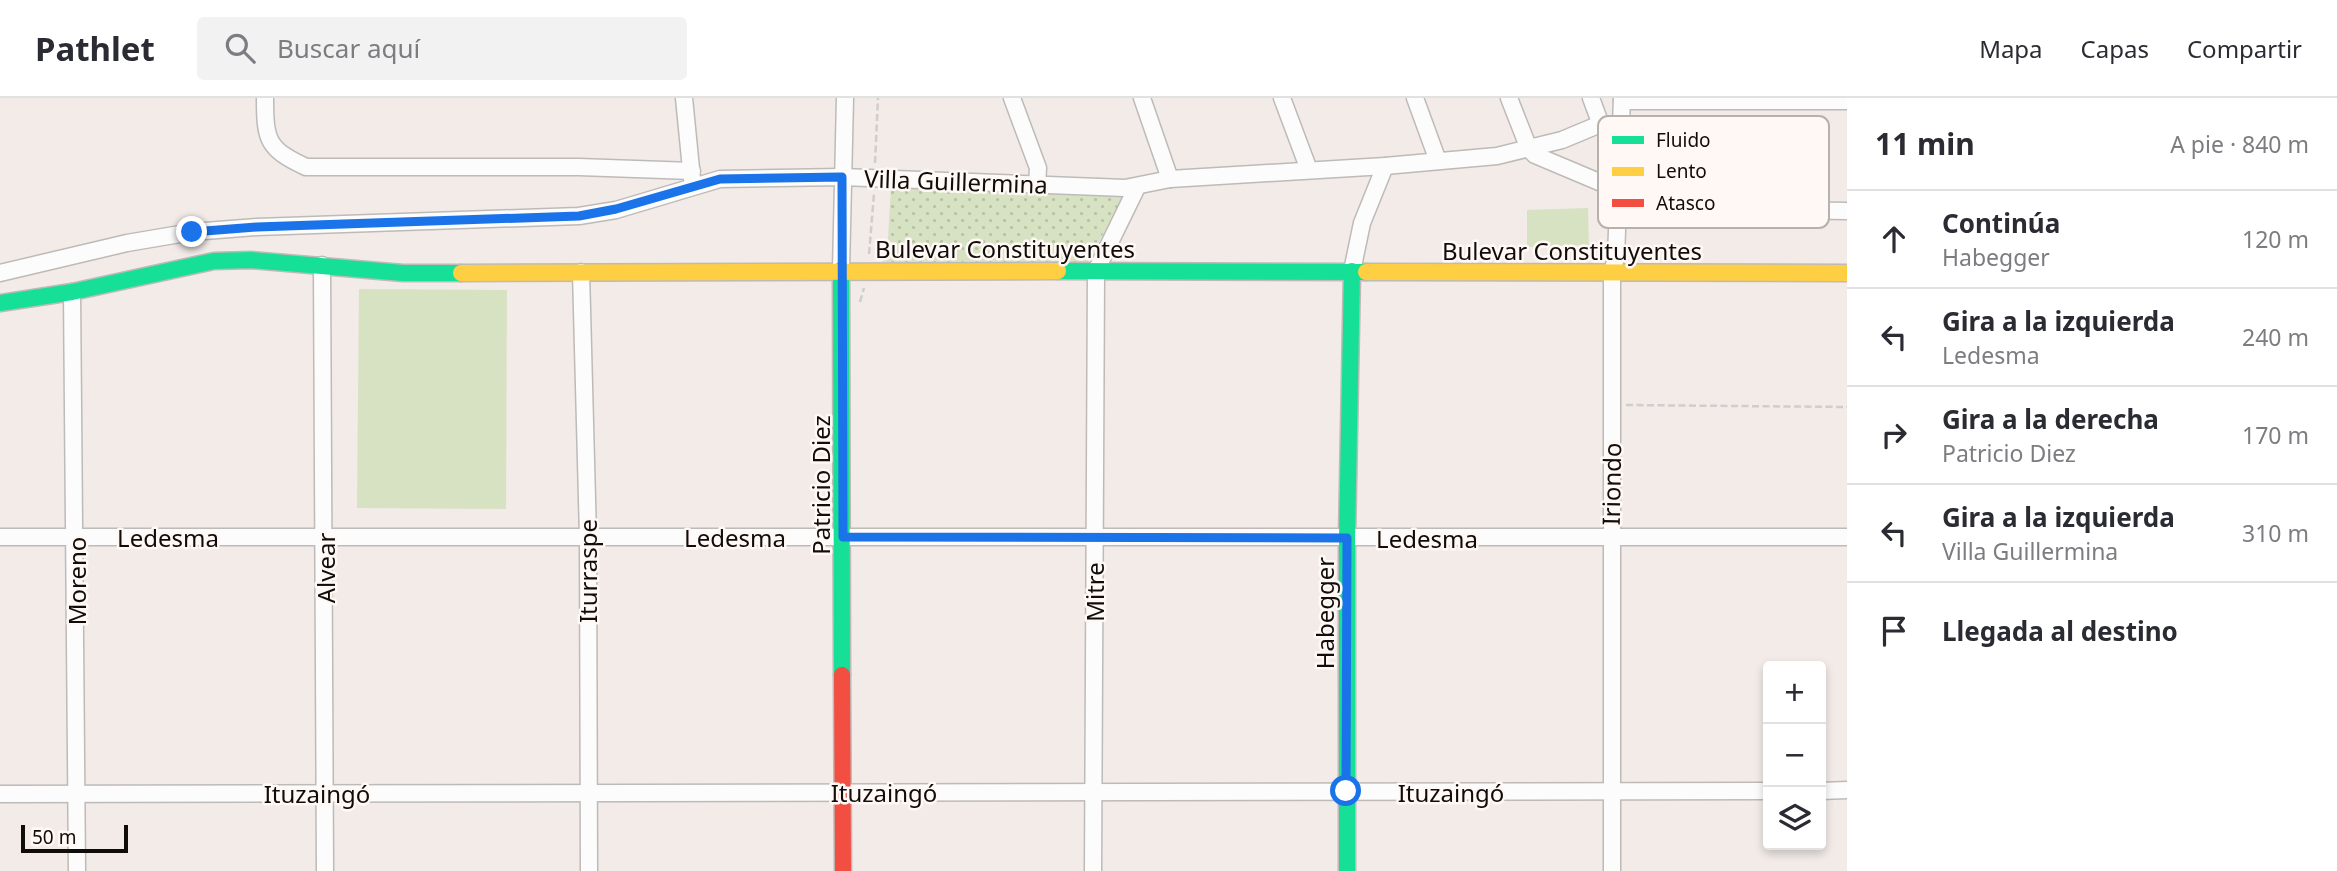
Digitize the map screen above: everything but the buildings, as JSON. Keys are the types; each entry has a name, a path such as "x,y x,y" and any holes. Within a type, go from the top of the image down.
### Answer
{"street":[{"path":"265,98 265,129 278,154 306,167 579,167 692,178 684,98"},
{"name":"Patricio Diez","path":"844,871 841,270 845,98"},
{"path":"1012,98 1038,168 1037,184"},
{"path":"1142,98 1170,179"},
{"path":"1282,98 1309,170"},
{"path":"1415,98 1438,161"},
{"path":"1509,98 1529,149 1535,155 1598,182"},
{"path":"1591,98 1598,117"},
{"path":"1622,99 1847,101"},
{"name":"Villa Guillermina","path":"0,273 127,243 192,232 257,227 579,216 616,209 692,178 842,177 1137,187 1170,179 1385,166 1497,156 1529,149 1598,126"},
{"path":"1352,271 1359,231 1385,166"},
{"path":"1096,271 1137,187"},
{"path":"1829,211 1847,211"},
{"name":"Iriondo","path":"1612,871 1611,537 1616,228"},
{"name":"Bulevar Constituyentes","path":"0,303 72,292 214,261 251,260 403,273 1352,271 1614,265 1847,273"},
{"name":"Alvear","path":"322,265 326,871"},
{"name":"Mitre","path":"1093,871 1096,271"},
{"name":"Habegger","path":"1347,871 1347,538 1352,271"},
{"name":"Iturraspe","path":"580,272 588,537 589,871"},
{"name":"Moreno","path":"72,292 76,537 76,871"},
{"name":"Ledesma","path":"0,537 1847,537"},
{"path":"1826,791 1847,790"},
{"name":"Ituzaingó","path":"0,794 1763,791"}],"path":[{"path":"860,302 866,270 875,178 878,98"},
{"path":"1612,405 1847,407"}],"green space":[{"path":"891,187 1123,192 1123,197 1088,262 882,262 888,238"},
{"path":"1588,208 1589,245 1527,247 1527,210"},
{"path":"359,289 507,290 506,509 357,508"}],"traffic: fast":[{"path":"0,303 72,292 214,261 251,260 403,273 461,273"},
{"path":"841,270 842,675"},
{"path":"1058,271 1366,272"},
{"path":"1347,871 1347,538 1352,271"}],"traffic: slow":[{"path":"461,273 1058,271"},
{"path":"1366,272 1847,273"}],"traffic: jam":[{"path":"842,675 843,871"}],"route":[{"path":"192,232 257,227 579,216 643,202 664,193 720,179 842,177 843,537 1347,538 1346,791"}]}
